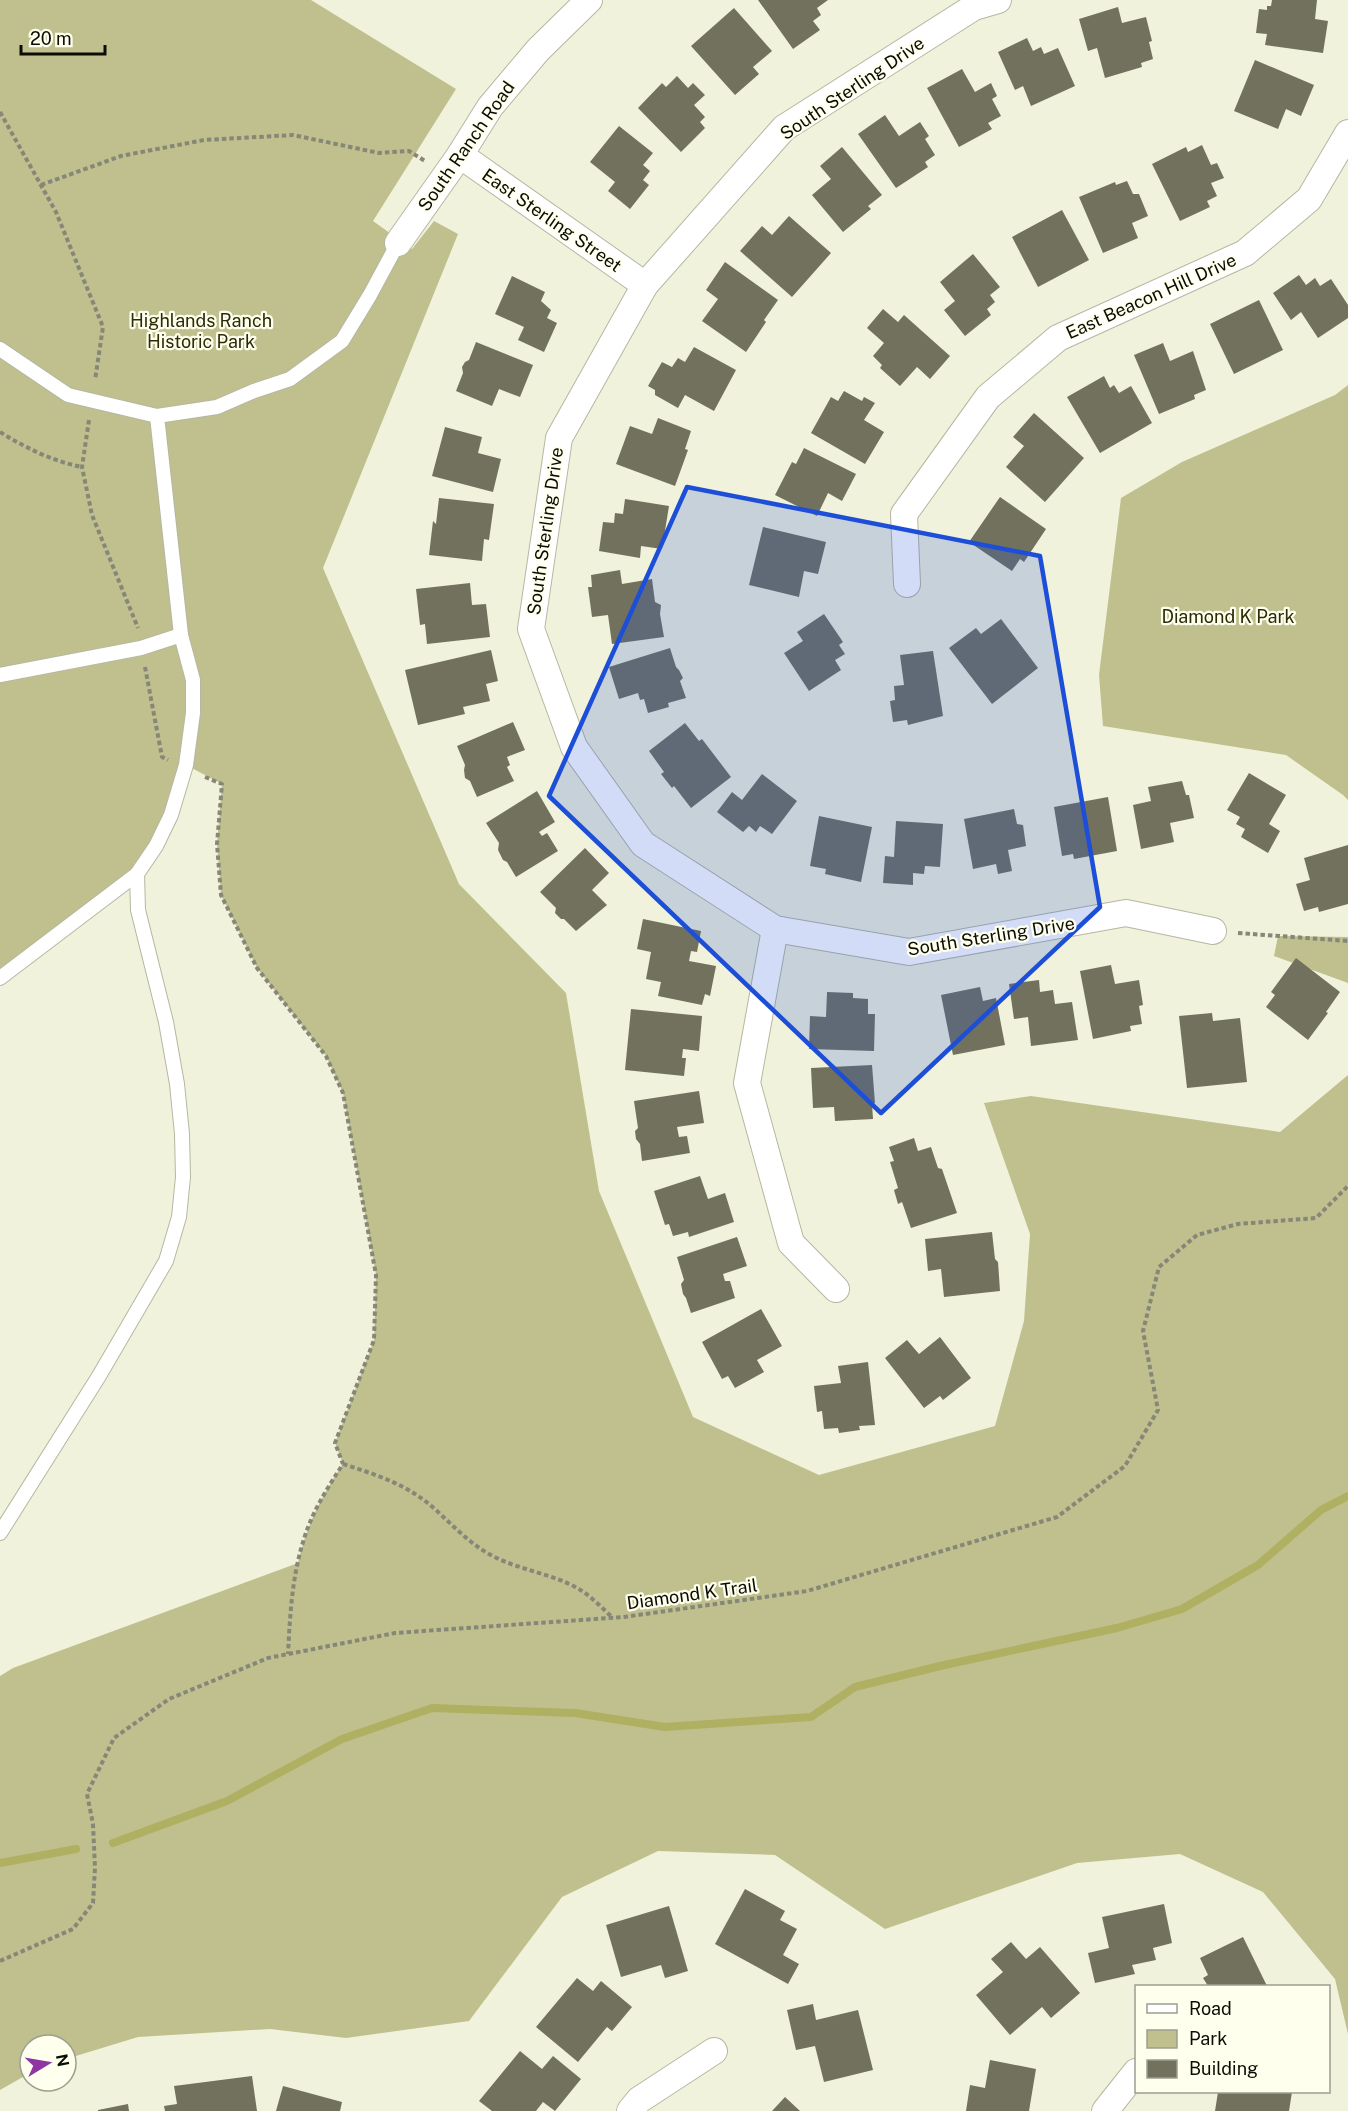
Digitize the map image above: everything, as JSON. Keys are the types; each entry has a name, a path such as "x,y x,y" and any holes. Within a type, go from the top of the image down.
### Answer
{"street":[{"name":"South Ranch Road","path":"398,243 490,107 538,50 589,0"},
{"name":"South Sterling Drive","path":"998,0 974,7 784,128 645,285 559,438 531,629 574,747 643,844 775,929 909,952 1126,913 1213,931"},
{"name":"East Beacon Hill Drive","path":"907,584 904,514 988,397 1058,338 1245,253 1308,199 1348,133"},
{"name":"East Sterling Street","path":"453,164 645,285"},
{"path":"775,929 747,1083 791,1243 836,1289"},
{"path":"630,2111 639,2100 714,2051"},
{"path":"1105,2111 1135,2074"}],"lane":[{"path":"0,349 68,395 157,416 217,407 290,379 342,341 398,243"},
{"path":"0,978 137,874 156,846 171,815 185,768 193,713 193,680 182,635 157,416"},
{"path":"0,675 141,648 182,635"},
{"path":"0,1533 99,1376 166,1261 179,1217 183,1177 177,1084 166,1022 138,910 137,874"}],"path":[{"path":"0,112 56,212 103,327 82,467 92,515 137,623 162,757 222,784 217,844 221,895 257,968 326,1056 343,1093 376,1275 374,1340 335,1443 343,1464"},
{"path":"41,185 121,156 204,140 293,135 379,153 408,152 453,164"},
{"path":"0,432 60,462 82,467"},
{"path":"1213,931 1348,940"},
{"name":"Diamond K Trail","path":"0,1961 73,1929 93,1903 95,1857 93,1824 87,1794 114,1738 169,1699 268,1658 395,1634 613,1618 807,1591 1057,1517 1125,1466 1158,1410 1143,1331 1159,1267 1197,1235 1238,1224 1316,1218 1348,1186"},
{"path":"343,1464 390,1479 429,1504 458,1532 488,1553 513,1567 550,1576 581,1590 613,1618"},
{"path":"288,1654 290,1600 304,1537 325,1491 343,1464"}],"highlighted area":[{"path":"687,487 1040,556 1100,907 881,1113 549,796"}],"green space":[{"name":"Highlands Ranch Historic Park","path":"0,0 311,0 456,89 373,221 412,249 434,221 458,234 323,568 459,884 566,993 599,1191 693,1417 819,1475 995,1426 1024,1321 1030,1234 984,1103 1031,1096 1280,1132 1348,1075 1348,2034 1335,1979 1263,1892 1180,1854 1077,1863 885,1929 775,1855 658,1851 562,1897 469,2021 346,2038 270,2029 138,2037 78,2055 78,2033 18,2033 18,2080 0,2090 0,1676 13,1668 298,1563 305,1536 316,1511 343,1464 335,1443 374,1340 376,1275 343,1093 326,1056 257,968 221,895 217,844 222,784 186,765 171,815 137,874 0,969"},
{"name":"Diamond K Park","path":"1348,385 1348,800 1286,755 1103,726 1099,675 1121,498 1182,462 1335,395"},
{"path":"1278,936 1348,937 1348,983 1274,956"}],"building":[{"path":"758,0 828,0 817,8 821,15 813,21 820,30 793,49"},
{"path":"1272,0 1317,0 1315,19 1328,21 1323,53 1265,45 1267,34 1256,33 1259,9 1267,10"},
{"path":"1118,7 1122,23 1146,17 1152,41 1149,42 1153,59 1141,63 1142,67 1105,78 1097,48 1088,51 1079,19"},
{"path":"734,8 772,51 753,67 759,74 735,95 691,46"},
{"path":"1027,38 1033,51 1041,47 1044,54 1058,48 1075,86 1031,106 1023,86 1015,90 998,52"},
{"path":"1255,60 1314,85 1301,116 1286,109 1278,129 1234,111"},
{"path":"962,69 975,92 991,83 997,96 992,99 1001,116 988,123 992,129 959,147 927,88"},
{"path":"677,76 688,88 693,83 705,95 694,105 705,117 700,122 705,128 681,152 638,108 662,83 666,87"},
{"path":"885,115 899,136 920,122 929,136 925,139 935,155 925,162 928,167 896,188 858,134"},
{"path":"619,126 653,153 643,165 650,171 643,180 649,185 630,209 608,191 615,182 590,162"},
{"path":"1202,145 1211,165 1217,163 1224,178 1211,183 1217,196 1207,201 1210,207 1180,221 1152,164 1186,147 1188,152"},
{"path":"842,147 882,195 868,206 871,209 843,232 812,195 831,179 820,166"},
{"path":"1127,181 1133,194 1139,194 1148,216 1132,223 1138,238 1103,253 1079,197 1115,182 1116,185"},
{"path":"1062,210 1089,260 1038,287 1012,237"},
{"path":"789,216 831,253 792,297 740,251 762,226 772,235"},
{"path":"973,254 1000,287 990,295 995,302 987,309 991,315 965,336 944,310 955,301 940,282"},
{"path":"725,262 778,300 746,352 702,321 718,299 706,290"},
{"path":"1299,275 1306,285 1315,278 1320,286 1331,279 1348,305 1348,318 1318,338 1301,312 1291,320 1273,293"},
{"path":"512,276 545,292 541,301 551,310 547,318 557,323 544,352 518,340 524,327 495,314"},
{"path":"1259,300 1283,350 1234,374 1210,324"},
{"path":"883,309 898,322 904,315 950,356 930,379 917,367 900,386 880,368 882,365 873,356 884,343 867,328"},
{"path":"476,342 533,365 520,397 499,389 492,406 456,391 463,373 462,367 469,360"},
{"path":"1163,343 1170,361 1193,351 1206,390 1194,395 1195,399 1159,414 1134,355"},
{"path":"694,347 736,370 714,411 685,395 678,408 655,395 655,390 648,386 662,362 672,367 678,358 685,362"},
{"path":"1104,376 1110,388 1114,385 1119,393 1131,386 1152,423 1100,453 1067,397"},
{"path":"844,391 862,401 864,397 875,403 864,420 884,432 865,464 811,433 831,397 838,401"},
{"path":"1034,413 1084,458 1045,502 1006,467 1024,446 1013,437"},
{"path":"658,418 691,431 685,449 688,450 675,486 616,464 630,426 652,434"},
{"path":"445,427 482,437 478,453 501,459 493,492 432,476"},
{"path":"804,448 856,474 842,501 828,493 817,516 775,495 792,462 796,464"},
{"path":"1000,497 1046,529 1024,562 1020,559 1012,571 969,542"},
{"path":"439,498 494,504 489,540 484,539 482,561 429,555 433,521 436,524"},
{"path":"625,499 669,506 662,549 641,546 640,558 599,551 603,522 614,523 615,513 623,514"},
{"path":"763,527 826,542 818,574 804,571 799,597 749,585"},
{"path":"620,570 622,584 652,579 655,602 661,605 660,614 664,637 612,644 608,615 592,617 588,587 592,587 591,575"},
{"path":"470,583 472,605 486,604 490,637 427,644 425,624 420,625 416,589"},
{"path":"824,614 843,642 839,645 845,654 835,660 841,670 809,691 784,653 803,641 797,632"},
{"path":"1001,619 1038,668 992,704 949,648 976,628 981,634"},
{"path":"670,648 676,667 683,678 680,681 686,698 668,703 669,707 648,713 644,699 640,700 638,693 619,699 609,667"},
{"path":"491,650 498,681 486,684 490,701 463,707 465,714 418,725 405,670"},
{"path":"933,651 943,716 908,725 907,720 893,722 890,701 895,700 894,686 904,685 900,655"},
{"path":"513,722 525,750 507,757 510,765 507,767 514,781 477,797 470,781 465,778 465,765 457,746"},
{"path":"685,723 699,741 702,739 731,777 691,808 674,786 672,788 661,774 664,772 649,751"},
{"path":"1249,773 1286,795 1269,824 1280,831 1268,853 1241,837 1245,829 1236,824 1240,817 1227,810"},
{"path":"762,774 797,801 772,834 760,826 756,832 749,826 743,832 717,812 732,792 742,800"},
{"path":"1182,781 1186,795 1189,795 1194,818 1170,823 1174,842 1141,849 1133,805 1151,801 1148,787"},
{"path":"537,791 555,822 539,832 542,836 547,833 558,851 516,877 507,862 503,860 498,850 499,843 486,823"},
{"path":"1108,797 1117,851 1074,859 1073,854 1062,856 1054,807"},
{"path":"1014,809 1017,824 1023,825 1026,846 1008,850 1012,871 998,874 996,864 973,869 964,819"},
{"path":"819,816 872,827 861,882 825,874 826,869 810,866"},
{"path":"896,821 943,824 940,867 925,866 924,874 913,873 913,885 883,883 885,856 894,857"},
{"path":"1348,845 1348,904 1319,912 1318,907 1304,911 1296,884 1310,880 1304,858"},
{"path":"585,848 609,873 592,890 607,905 576,931 555,913 556,908 540,892"},
{"path":"643,919 701,931 697,952 691,951 689,961 716,966 710,996 705,994 702,1005 658,996 661,982 646,979 651,952 637,949"},
{"path":"1296,958 1340,992 1308,1040 1266,1007 1275,995 1271,992"},
{"path":"1111,965 1115,984 1139,980 1143,1005 1139,1006 1142,1024 1130,1026 1131,1031 1093,1039 1080,971"},
{"path":"1039,980 1040,992 1053,990 1055,1004 1072,1002 1078,1040 1031,1046 1028,1017 1014,1019 1009,984"},
{"path":"980,987 983,1001 996,998 1005,1045 953,1055 941,995"},
{"path":"827,992 853,993 853,998 868,999 868,1014 875,1014 874,1051 809,1049 810,1016 826,1017"},
{"path":"631,1009 702,1016 699,1051 683,1049 682,1058 686,1058 684,1076 625,1070"},
{"path":"1212,1013 1213,1021 1240,1018 1247,1082 1187,1088 1179,1016"},
{"path":"872,1065 875,1103 872,1104 873,1119 835,1121 834,1107 813,1108 811,1068"},
{"path":"699,1091 704,1123 677,1127 679,1137 687,1136 690,1153 642,1161 640,1144 636,1139 635,1131 638,1128 634,1101"},
{"path":"914,1138 918,1151 931,1147 938,1168 942,1169 957,1213 911,1228 902,1202 898,1204 894,1190 898,1188 890,1162 894,1161 889,1147"},
{"path":"700,1176 708,1199 725,1193 734,1222 689,1237 688,1232 673,1236 669,1224 665,1225 654,1191"},
{"path":"992,1232 995,1259 998,1262 1000,1291 944,1297 941,1269 928,1271 925,1239"},
{"path":"737,1237 747,1266 723,1274 725,1281 730,1281 735,1298 691,1313 683,1294 681,1284 684,1280 677,1257"},
{"path":"761,1309 782,1346 757,1360 764,1372 735,1388 728,1376 722,1379 702,1342"},
{"path":"940,1337 971,1378 943,1400 940,1396 924,1408 885,1358 907,1340 919,1354"},
{"path":"868,1362 875,1425 859,1426 860,1430 839,1433 838,1428 824,1429 822,1411 817,1412 814,1386 841,1383 838,1366"},
{"path":"745,1889 785,1911 780,1920 797,1929 783,1955 799,1964 788,1984 715,1944"},
{"path":"1164,1904 1172,1943 1153,1948 1156,1960 1132,1965 1135,1974 1095,1983 1088,1953 1109,1948 1102,1917"},
{"path":"669,1906 688,1971 665,1978 661,1965 621,1977 606,1925"},
{"path":"1243,1937 1267,1985 1207,1985 1203,1978 1208,1975 1200,1958"},
{"path":"1011,1942 1026,1959 1040,1947 1080,1993 1051,2018 1042,2007 1010,2035 976,1995 1003,1972 991,1959"},
{"path":"577,1978 593,1991 601,1981 632,2007 612,2031 607,2027 578,2062 536,2027"},
{"path":"813,2004 816,2020 858,2010 873,2070 824,2082 815,2046 796,2050 787,2010"},
{"path":"520,2051 542,2069 553,2056 581,2079 555,2111 543,2102 536,2111 492,2111 479,2101"},
{"path":"990,2060 1036,2069 1029,2111 966,2111 970,2085 985,2088"},
{"path":"252,2076 257,2111 165,2111 164,2106 177,2104 174,2086"},
{"path":"283,2086 342,2102 340,2111 276,2111"},
{"path":"1218,2093 1292,2093 1289,2111 1215,2111"},
{"path":"785,2097 800,2111 772,2111"},
{"path":"128,2104 129,2111 98,2111 98,2110"}],"waterway":[{"path":"113,1843 227,1801 342,1739 432,1708 575,1713 665,1727 811,1717 855,1687 940,1666 1117,1628 1182,1609 1258,1565 1321,1510 1348,1496"},
{"path":"0,1863 76,1849"}]}
